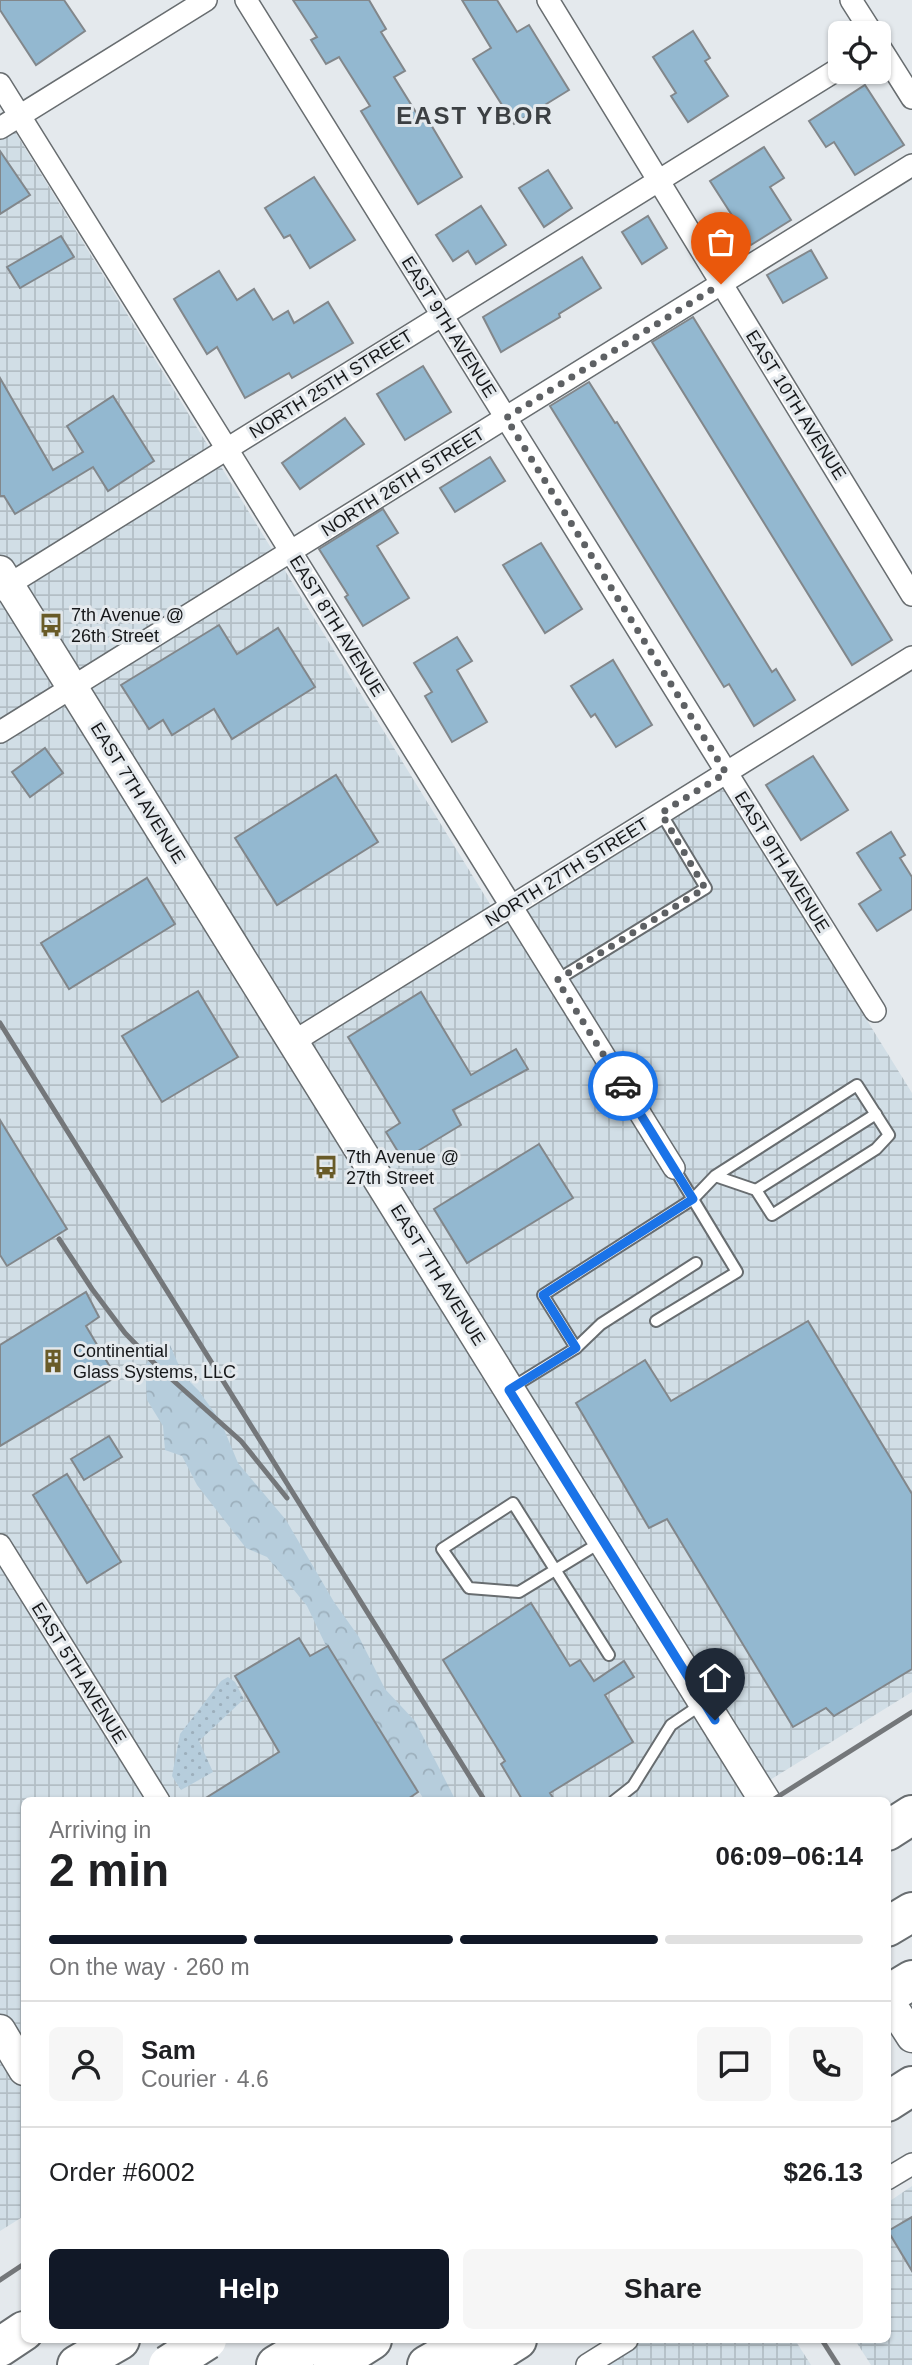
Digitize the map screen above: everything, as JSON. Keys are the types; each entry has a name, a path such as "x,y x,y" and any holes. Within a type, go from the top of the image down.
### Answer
{"highway":[{"path":"891,1816 912,1804"},
{"path":"891,1828 912,1815"},
{"path":"891,1993 912,1979"},
{"path":"891,2099 912,2086"},
{"path":"0,2347 21,2333"},
{"path":"51,2365 85,2343"},
{"path":"77,2365 115,2343"},
{"path":"168,2365 202,2343"},
{"path":"275,2365 313,2343"},
{"path":"333,2365 367,2343"},
{"path":"427,2365 466,2343"},
{"path":"477,2365 512,2343"}],"street":[{"path":"0,128 206,0"},
{"name":"EAST 9TH AVENUE","path":"246,0 874,1011"},
{"name":"EAST 10TH AVENUE","path":"548,0 912,594"},
{"path":"851,0 864,21"},
{"path":"891,65 912,98"},
{"name":"NORTH 25TH STREET","path":"3,582 227,449 828,75"},
{"name":"EAST 8TH AVENUE","path":"0,84 674,1168"},
{"name":"NORTH 26TH STREET","path":"0,732 912,165"},
{"name":"EAST 7TH AVENUE","path":"3,582 72,687 763,1797"},
{"name":"NORTH 27TH STREET","path":"293,1042 912,657"},
{"name":"EAST 5TH AVENUE","path":"0,1545 157,1797"},
{"path":"891,2003 912,2037"},
{"path":"0,2030 21,2065"},
{"path":"891,2177 912,2164"},
{"path":"194,2343 208,2365"},
{"path":"587,2365 622,2343"}],"lane":[{"path":"557,980 705,888 661,813"},
{"path":"576,1348 543,1295 693,1199 715,1176 857,1085 889,1135 876,1149 772,1215 756,1189 715,1176"},
{"path":"756,1189 876,1114"},
{"path":"656,1321 737,1272 674,1168"},
{"path":"509,1390 576,1348 601,1324 696,1263"},
{"path":"603,1541 556,1570 519,1592 469,1588 442,1549 513,1503 556,1570 609,1655"},
{"path":"619,1797 634,1786 671,1725 704,1703"}],"shaded area":[{"path":"14,130 501,922 723,788 912,1093 912,1692 742,1797 21,1797 21,2218 0,2231 0,138"},
{"path":"912,2186 912,2365 871,2365 857,2343 891,2343 891,2200"},
{"path":"626,2343 797,2343 811,2365 590,2365"}],"green space":[{"path":"170,1345 183,1375 199,1391 221,1422 238,1463 286,1520 334,1602 359,1637 385,1689 415,1721 454,1797 422,1797 327,1648 307,1606 267,1557 246,1548 197,1485 182,1456 165,1450 163,1426 147,1400 145,1366 155,1351"},
{"path":"228,1677 235,1682 244,1699 199,1741 213,1772 181,1790 172,1776 180,1734 221,1681"}],"building":[{"path":"0,0 64,0 85,31 36,65 0,10"},
{"path":"293,0 369,0 386,29 381,32 405,71 394,77 422,122 427,118 462,177 418,204 361,111 370,106 339,57 326,64 311,40 317,37"},
{"path":"462,0 497,0 517,32 529,25 569,90 514,124 473,59 491,48"},
{"path":"693,31 710,58 705,61 728,96 688,122 671,96 676,93 653,57"},
{"path":"865,85 904,145 855,175 834,142 826,147 809,121"},
{"path":"764,147 784,178 770,187 791,220 751,245 710,181"},
{"path":"0,151 30,195 0,214"},
{"path":"548,170 572,208 544,227 519,188"},
{"path":"314,177 355,240 310,268 290,235 284,238 265,208"},
{"path":"481,206 506,245 476,264 468,251 453,261 436,235"},
{"path":"648,216 667,248 642,264 622,232"},
{"path":"61,236 74,257 20,288 7,267"},
{"path":"811,250 827,278 783,303 767,275"},
{"path":"582,257 601,288 559,314 560,317 501,352 483,317"},
{"path":"219,271 237,300 254,289 273,320 288,311 294,323 328,302 353,343 292,378 289,373 245,398 217,347 207,354 174,299"},
{"path":"693,317 892,640 852,665 652,342"},
{"path":"423,366 451,412 405,440 377,394"},
{"path":"0,378 53,470 83,452 67,426 113,396 154,461 108,491 93,467 15,514 4,496 0,496"},
{"path":"589,382 615,423 617,422 772,672 776,669 795,700 754,726 729,684 724,687 550,406"},
{"path":"345,418 364,444 300,489 282,463"},
{"path":"490,457 505,481 455,512 440,488"},
{"path":"383,509 398,533 377,546 409,598 363,626 345,597 348,595 319,549"},
{"path":"541,543 582,609 545,633 503,565"},
{"path":"219,625 237,654 278,628 315,687 232,739 214,709 172,735 163,720 149,729 121,685"},
{"path":"457,637 472,661 457,670 487,722 452,742 425,696 432,692 414,663"},
{"path":"613,660 652,725 616,747 595,714 591,717 571,686"},
{"path":"45,748 63,773 30,797 12,772"},
{"path":"813,756 848,810 801,840 766,785"},
{"path":"336,775 378,842 277,905 235,838"},
{"path":"891,832 905,855 900,858 912,877 912,909 877,931 859,904 881,890 857,853"},
{"path":"147,878 175,924 69,989 41,943"},
{"path":"198,991 238,1057 162,1102 122,1036"},
{"path":"421,992 471,1075 516,1049 528,1069 453,1110 461,1125 403,1160 386,1132 400,1123 348,1037"},
{"path":"0,1120 67,1229 7,1266 0,1255"},
{"path":"539,1144 573,1198 467,1263 434,1209"},
{"name":"Continential Glass Systems, LLC","path":"86,1292 99,1317 86,1326 116,1377 0,1446 0,1345"},
{"path":"808,1321 912,1494 912,1669 834,1716 826,1708 793,1727 667,1519 649,1528 576,1403 645,1360 671,1401"},
{"path":"109,1436 122,1457 84,1480 71,1459"},
{"path":"67,1474 121,1562 87,1583 33,1495"},
{"path":"531,1603 570,1666 580,1660 594,1681 624,1661 634,1677 605,1695 633,1742 550,1793 552,1797 521,1797 501,1764 505,1761 443,1660"},
{"path":"299,1638 310,1656 328,1646 418,1792 411,1797 207,1797 279,1752 235,1676"},
{"path":"912,2217 912,2271 891,2236 891,2229"}],"railway":[{"path":"0,1023 483,1797"},
{"path":"59,1239 125,1333 158,1367 241,1441 287,1498"},
{"path":"777,1797 912,1712"},
{"path":"0,2280 21,2266"},
{"path":"824,2343 838,2365"}],"way so far":[{"path":"623,1086 557,980 705,888 661,813 726,773 506,418 721,284"}],"place":[{"name":"7th Avenue @ 26th Street","path":"51,625"},
{"name":"7th Avenue @ 27th Street","path":"326,1167"},
{"name":"Continential Glass Systems, LLC","path":"53,1361"}],"district":[{"name":"EAST YBOR","path":"475,115"}],"route":[{"path":"623,1086 693,1199 543,1295 576,1348 509,1390 715,1720"}]}
